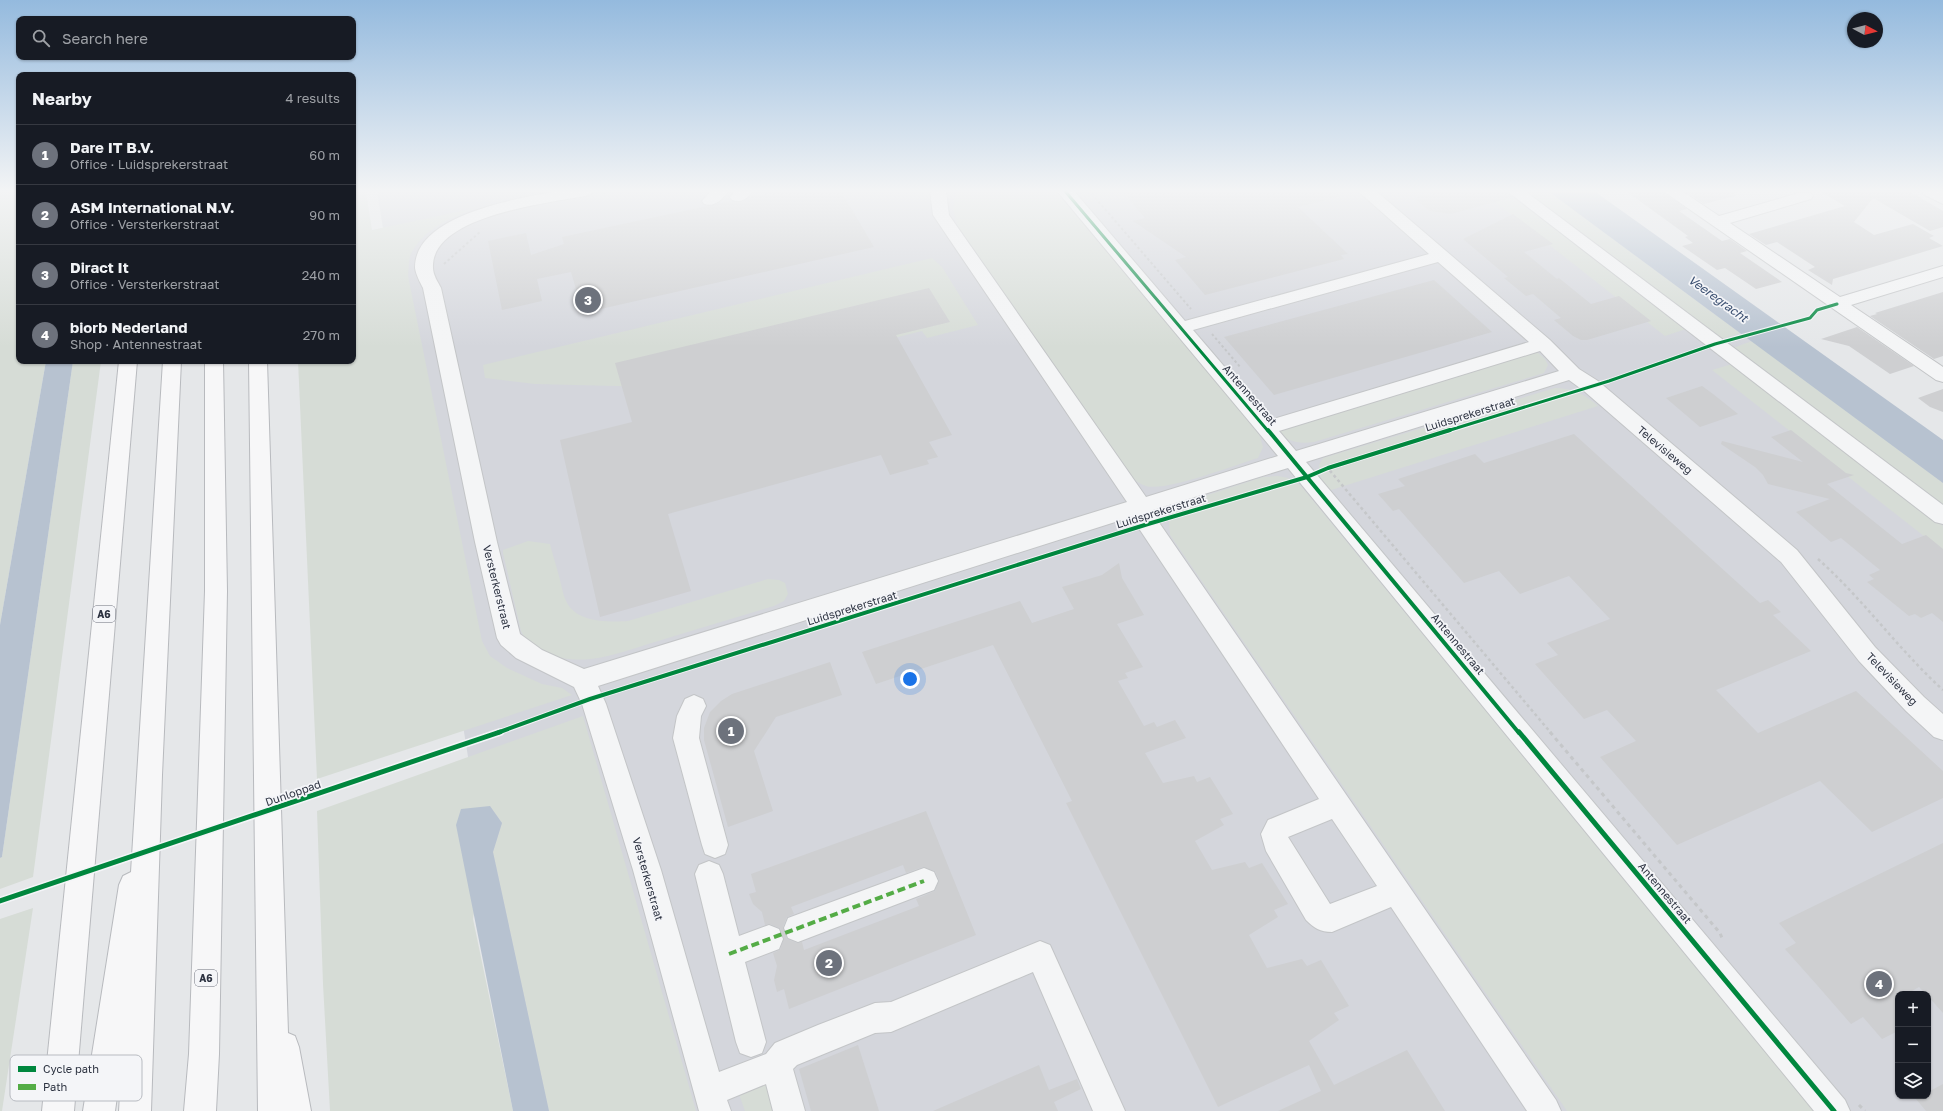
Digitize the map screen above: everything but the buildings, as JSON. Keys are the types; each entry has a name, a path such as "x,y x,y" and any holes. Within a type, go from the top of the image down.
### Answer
{"highway":[{"name":"A6","path":"63,1055 128,364"},
{"path":"137,1055 142,856 149,775 172,364"},
{"name":"A6","path":"200,1111 204,1054 216,591 214,364"},
{"path":"258,364 269,814 274,1111"},
{"path":"108,1055 142,856"},
{"path":"272,979 294,1111"},
{"name":"A6","path":"49,1111 52,1101"},
{"name":"A6","path":"58,1111 59,1101"},
{"path":"99,1111 101,1101"},
{"path":"135,1101 135,1111"}],"street":[{"name":"Versterkerstraat","path":"435,243 425,258 424,268 426,278 432,288 486,542 509,638 516,647 526,653 584,680 594,704 647,870 653,896 712,1101"},
{"path":"961,243 1040,361 1141,506 1148,524 1545,1111"},
{"name":"Antennestraat","path":"1109,243 1292,459 1834,1111"},
{"name":"Televisieweg","path":"1425,243 1543,344 1572,373 1591,386 1789,556 1867,654 1915,704 1943,729"},
{"path":"1583,243 1943,516"},
{"path":"1748,243 1943,376"},
{"path":"1180,328 1440,256"},
{"path":"1837,304 1940,275"},
{"path":"1266,428 1543,344"},
{"name":"Luidsprekerstraat","path":"584,680 1572,373"},
{"path":"694,706 689,716 686,738 716,845"},
{"path":"1338,804 1277,829 1274,834 1275,842 1316,910 1324,918 1332,918 1396,891"},
{"path":"709,874 751,1042"},
{"path":"798,928 924,881"},
{"path":"729,954 769,939"},
{"path":"712,1101 776,1065 786,1054 875,1018 891,1017 1040,955 1109,1111"},
{"name":"A6","path":"204,1054 208,1111"},
{"path":"776,1065 789,1111"}],"path":[{"path":"432,288 439,268 468,243"},
{"path":"1307,477 1336,466"}],"shaded area":[{"path":"0,243 16,243 16,364 45,364 0,625"},
{"path":"356,243 418,243 410,256 408,276 482,641 490,656 507,668 542,684 562,688 572,695 317,779 298,364 356,364"},
{"path":"385,243 1627,243 1943,477 1943,1111 525,1111"},
{"path":"969,243 1102,243 1259,434 1263,447 1258,458 1184,482 1168,485 1155,487 1146,486 1139,483 1124,469"},
{"path":"1547,243 1573,243 1686,329 1665,336"},
{"path":"1595,243 1618,243 1740,333 1722,339"},
{"path":"932,258 942,267 978,325 927,338 922,331 713,384 656,387 535,384 485,378 483,365"},
{"path":"1752,341 1943,483 1943,506 1733,348"},
{"path":"1536,351 1545,359 1548,365 1544,373 1314,442 1303,443 1289,440 1276,431"},
{"path":"73,364 101,364 33,877 0,889 0,858 2,857"},
{"path":"1732,364 1943,526 1943,551 1712,370"},
{"path":"1555,388 1578,392 1598,406 1328,491 1321,481 1319,465 1323,458"},
{"path":"1278,476 1288,478 1301,486 1814,1111 1567,1111 1170,535 1169,522 1174,506 1263,477"},
{"path":"528,541 550,544 566,601 577,614 593,620 628,621 768,579 779,580 785,583 788,594 784,601 774,606 615,654 581,660 561,658 541,651 533,646 521,631 503,550"},
{"path":"583,716 696,1111 549,1111 493,852 502,823 490,806 473,919 513,1111 330,1111 323,984 317,811"},
{"path":"33,908 2,1111 0,1111 0,919"},
{"path":"765,1084 770,1085 782,1111 745,1111 739,1094"}],"water":[{"name":"Veeregracht","path":"1618,243 1667,243 1943,440 1943,483"},
{"path":"45,364 73,364 2,857 0,858 0,625"},
{"path":"490,806 502,823 493,852 549,1111 513,1111 456,825 461,809"}],"marked path":[{"path":"729,954 924,881"}],"cycle path":[{"path":"1109,243 1292,459 1834,1111"},
{"name":"Dunloppad","path":"0,901 438,754 590,699 1148,524 1307,477 1328,468 1609,381 1715,344 1810,318 1817,310 1837,304"}],"place":[{"name":"Diract It","path":"588,300"},
{"name":"Dare IT B.V.","path":"731,731"},
{"name":"ASM International N.V.","path":"829,963"},
{"name":"biorb Nederland","path":"1879,984"}]}
